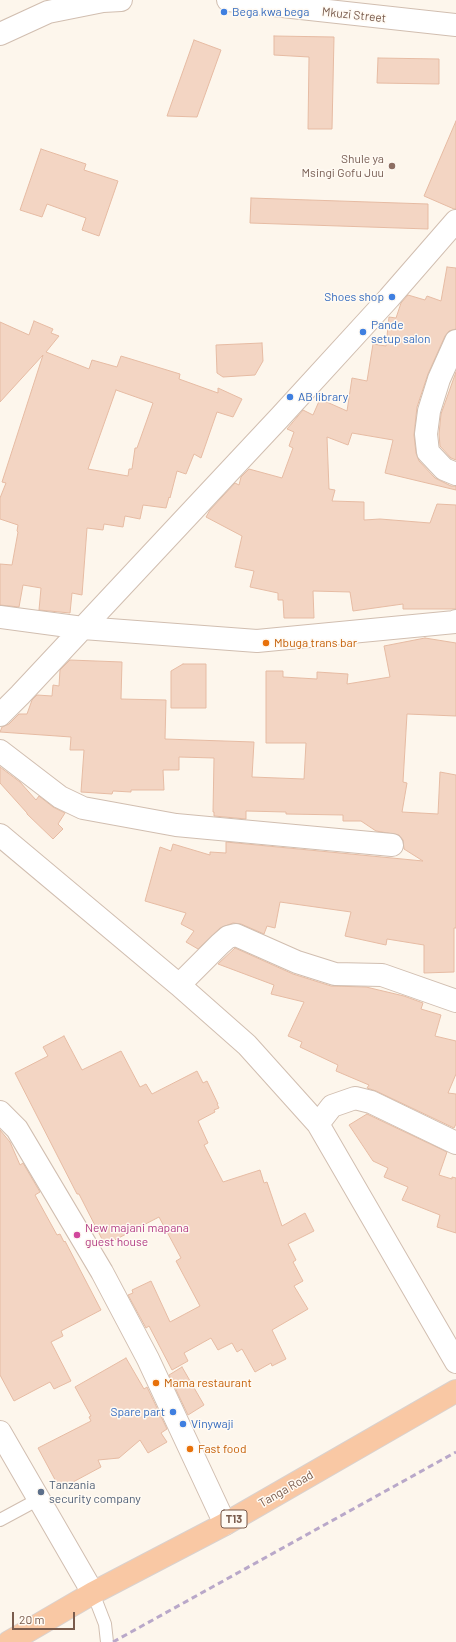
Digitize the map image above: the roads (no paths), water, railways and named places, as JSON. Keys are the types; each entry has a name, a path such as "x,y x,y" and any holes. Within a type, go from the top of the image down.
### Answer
{"highway":[{"name":"Tanga Road","path":"9,1642 93,1594 225,1524 456,1392"}],"street":[{"path":"0,34 48,12 103,1 121,0"},
{"name":"Mkuzi Street","path":"228,0 456,26"},
{"path":"0,715 83,628 389,298 456,221"},
{"path":"456,341 437,386 429,411 426,434 428,452 444,469 456,474"},
{"path":"0,617 83,628 257,641 456,622"},
{"path":"0,751 60,797 83,808 176,825 392,845"},
{"path":"0,835 180,985 247,1045 318,1124 456,1362"},
{"path":"180,985 228,937 236,935 297,962 335,974 382,976 456,1001"},
{"path":"318,1124 332,1106 355,1098 371,1102 456,1142"},
{"path":"0,1112 17,1129 102,1272 148,1359 225,1524"},
{"path":"0,1432 93,1594"}],"lane":[{"path":"0,1520 38,1499"},
{"path":"93,1594 105,1624 107,1642"}],"railway":[{"path":"113,1642 456,1452"}],"place":[{"name":"Bega kwa bega","path":"224,12"},
{"name":"Shule ya Msingi Gofu Juu","path":"392,166"},
{"name":"Shoes shop","path":"392,297"},
{"name":"Pande setup salon","path":"363,332"},
{"name":"AB library","path":"290,397"},
{"name":"Mbuga trans bar","path":"266,643"},
{"name":"New majani mapana guest house","path":"77,1235"},
{"name":"Mama restaurant","path":"156,1383"},
{"name":"Spare part","path":"173,1412"},
{"name":"Vinywaji","path":"183,1424"},
{"name":"Fast food","path":"190,1449"},
{"name":"Tanzania security company","path":"41,1492"}]}
